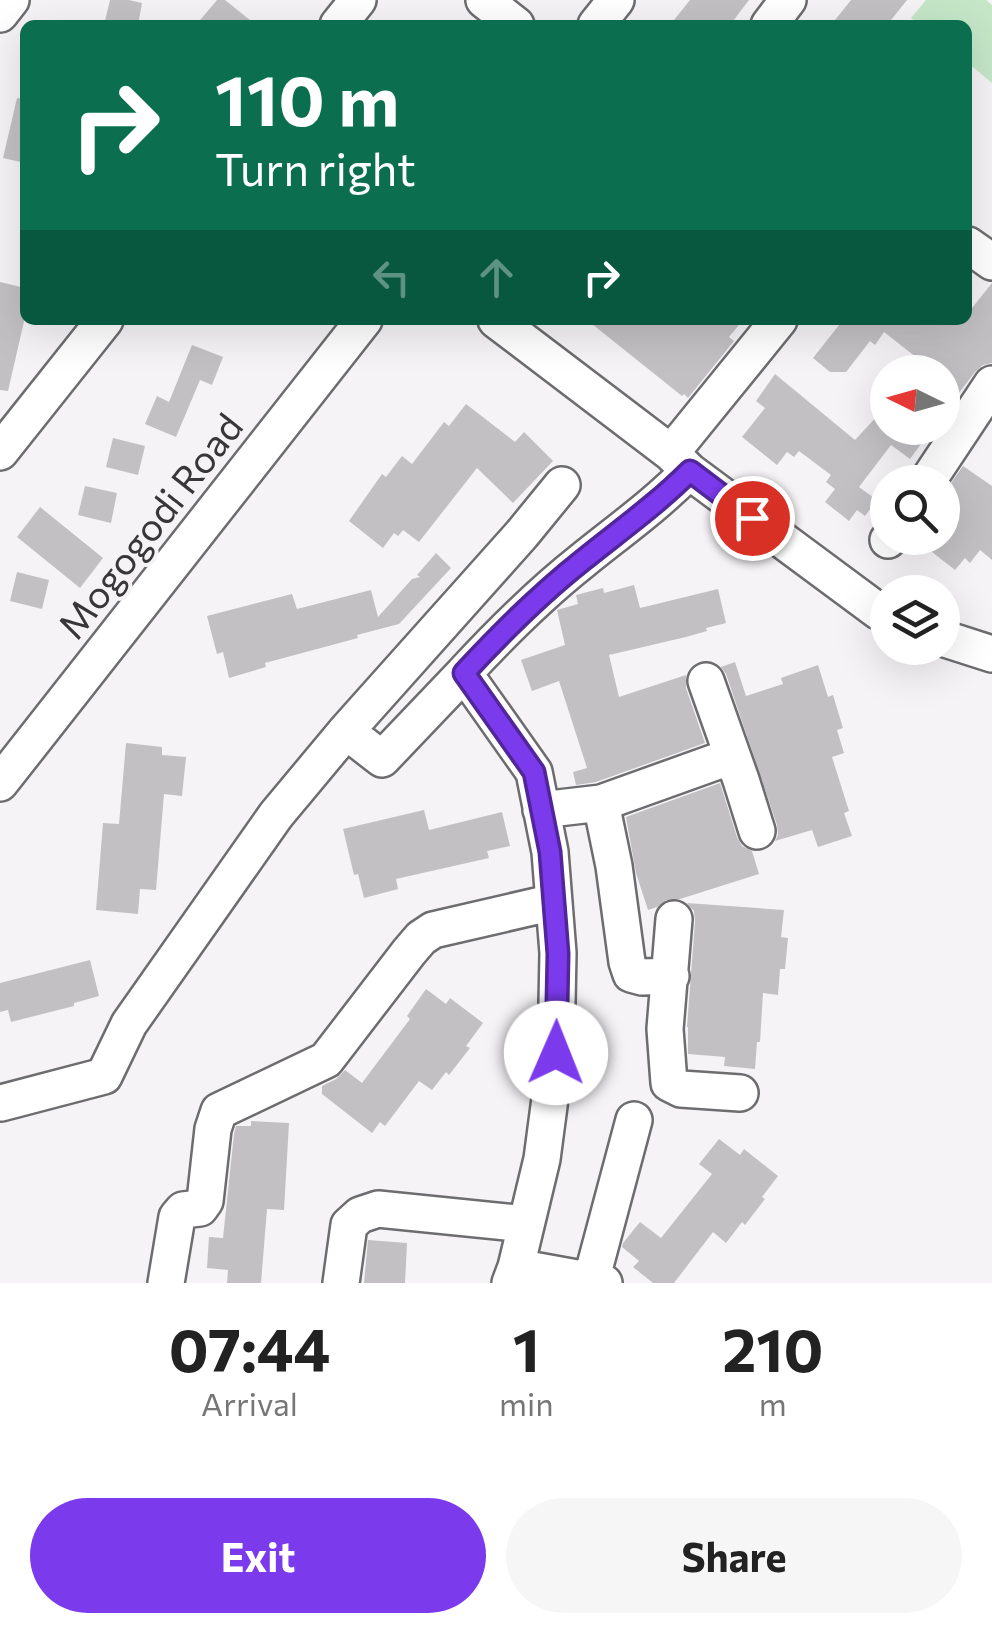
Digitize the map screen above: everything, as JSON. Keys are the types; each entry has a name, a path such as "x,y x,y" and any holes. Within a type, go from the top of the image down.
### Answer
{"street":[{"path":"0,14 11,0"},
{"path":"342,20 358,0"},
{"path":"484,0 510,20"},
{"path":"600,20 616,0"},
{"path":"773,20 788,0"},
{"path":"0,452 101,325"},
{"name":"Mogogodi Road","path":"0,783 360,325"},
{"path":"502,325 870,605"},
{"path":"346,731 382,760 518,615 641,516 776,325"},
{"path":"938,465 992,384"},
{"path":"2,1103 104,1076 129,1024 276,816 562,485"},
{"path":"960,644 992,654"},
{"path":"464,673 534,772 550,852 558,954 556,1053 542,1159 513,1275 597,1282 634,1120"},
{"path":"706,681 757,832"},
{"path":"541,810 600,803 732,756"},
{"path":"600,803 631,974 671,976"},
{"path":"166,1283 177,1217 184,1210 200,1208 204,1201 212,1128 218,1111 326,1060 421,938 433,930 554,902"},
{"path":"674,919 665,1029 668,1083 680,1089 740,1093"},
{"path":"341,1283 349,1225 360,1215 378,1209 526,1224"}],"green space":[{"path":"926,0 986,0 992,5 992,83 972,66 972,20 911,18"}],"building":[{"path":"110,0 142,3 139,20 105,20"},
{"path":"217,0 225,0 250,20 200,20"},
{"path":"690,0 749,0 734,20 674,20"},
{"path":"851,0 907,0 891,20 835,20"},
{"path":"17,98 20,98 20,162 3,158"},
{"path":"0,282 20,287 20,325 23,325 8,391 0,390"},
{"path":"992,283 992,363 975,372 960,392 960,355 913,355 884,332 875,345 870,341 846,372 830,372 813,358 839,325 972,325 972,308"},
{"path":"593,325 739,325 729,337 734,341 688,398"},
{"path":"192,345 223,357 212,385 200,380 176,437 145,424 157,396 169,402"},
{"path":"775,374 855,440 870,424 870,445 891,445 876,465 870,465 870,473 859,487 870,495 870,509 865,516 857,510 849,521 825,502 835,489 826,482 831,475 799,451 794,457 787,452 777,465 742,437 765,408 756,401"},
{"path":"466,404 515,442 524,432 553,461 513,503 477,468 419,542 403,530 398,536 394,533 383,548 349,521 382,474 386,477 402,456 412,464 444,422 449,426"},
{"path":"113,438 145,446 138,475 106,467"},
{"path":"891,445 920,445 910,459"},
{"path":"963,466 992,486 992,560 980,550 970,563 965,558 955,570 936,555 960,555"},
{"path":"85,486 117,493 111,523 78,515"},
{"path":"40,507 103,558 80,588 17,537"},
{"path":"436,553 451,568 399,624 265,663 266,667 229,678 223,652 217,654 207,616 292,594 297,609 371,590 378,617 412,579 420,577 417,575"},
{"path":"17,572 49,580 42,609 10,601"},
{"path":"634,585 640,608 718,589 726,623 609,655 619,697 686,675 686,688 705,743 596,782 576,785 573,772 587,768 559,681 532,691 521,660 565,645 557,610 578,604 576,595"},
{"path":"735,662 746,696 783,684 781,678 818,665 843,728 837,730 844,753 832,757 849,811 844,813 852,836 818,847 812,830 775,841 777,825 721,667"},
{"path":"126,743 162,747 162,755 186,757 182,796 164,794 156,890 140,889 138,914 96,910 103,823 119,824"},
{"path":"720,783 737,837 742,846 752,851 759,874 666,900 648,910 636,873 626,817"},
{"path":"424,810 429,830 502,812 510,846 487,851 489,858 396,879 398,889 364,898 343,829"},
{"path":"687,903 784,910 781,937 788,938 785,969 780,969 778,995 763,993 755,1069 724,1066 725,1057 688,1054 695,921 694,911"},
{"path":"90,960 99,996 11,1022 8,1010 0,1012 0,983"},
{"path":"426,989 446,1004 450,998 483,1023 449,1075 446,1072 432,1090 419,1081 385,1126 380,1122 372,1133 322,1094 322,1086 345,1070 362,1083 410,1019 407,1016"},
{"path":"251,1121 289,1123 284,1210 267,1209 261,1283 227,1283 228,1270 207,1268 209,1237 223,1238 234,1134 236,1126 251,1126"},
{"path":"719,1139 740,1155 744,1149 778,1176 745,1225 742,1222 726,1243 713,1232 674,1283 653,1283 633,1267 639,1261 622,1247 623,1243 640,1222 661,1238 712,1174 699,1164"},
{"path":"368,1240 407,1243 405,1283 364,1283"}],"route":[{"path":"556,1053 558,954 550,852 534,772 464,673 518,615 665,496 690,471 752,518"}]}
